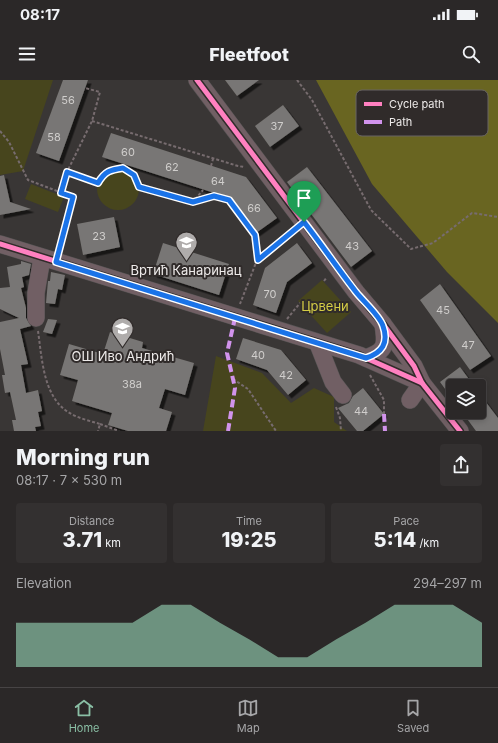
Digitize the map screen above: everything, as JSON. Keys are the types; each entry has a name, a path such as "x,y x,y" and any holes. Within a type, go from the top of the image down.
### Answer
{"street":[{"path":"197,80 356,292 383,324 414,366 422,383 460,431"},
{"path":"0,244 366,358 422,383"},
{"path":"36,318 35,298 49,260"},
{"path":"366,358 375,355 384,346 385,340 383,324"},
{"path":"318,344 331,377 344,395"},
{"path":"410,400 422,383"}],"path":[{"path":"297,80 312,100 371,210 411,249 433,243 472,213 498,217"},
{"path":"61,193 67,172 92,121 100,92 85,88"},
{"path":"92,121 238,166"},
{"path":"0,131 9,142 28,180 73,197 49,260"},
{"path":"211,166 213,159"},
{"path":"67,172 98,183 104,173 110,170 123,168 134,175 139,187 193,202 214,196 229,200 255,235 258,260 235,318"},
{"path":"193,202 203,190"},
{"path":"258,260 304,222"},
{"path":"277,331 300,303"},
{"path":"36,318 41,353 52,397 60,407 69,413 119,431"},
{"path":"366,358 371,376 384,400 384,414"},
{"path":"233,379 248,389 276,431"},
{"path":"98,431 100,424"}],"green space":[{"path":"0,80 53,80 23,171 0,175"},
{"path":"114,168 122,168 133,174 139,185 139,193 133,204 122,210 114,210 103,204 97,193 97,185 103,174"},
{"path":"31,184 64,197 58,212 25,199"},
{"name":"Црвени","path":"322,280 351,312 327,333 298,301"},
{"path":"216,356 262,373 291,403 314,388 334,397 334,422 347,431 203,431"}],"shaded area":[{"path":"316,80 498,80 498,323 447,272 372,184"}],"building":[{"path":"63,80 88,80 59,161 36,153"},
{"path":"225,80 259,80 237,96"},
{"path":"283,105 299,126 270,147 255,126"},
{"path":"111,133 246,177 277,218 256,233 230,198 102,157"},
{"path":"307,167 372,251 351,267 287,182"},
{"path":"4,175 10,202 31,209 0,215 0,176"},
{"path":"114,217 120,247 83,255 77,224"},
{"path":"163,243 229,264 219,295 153,274"},
{"path":"297,243 312,263 287,282 276,313 253,305 265,268"},
{"path":"21,261 31,264 29,275 22,277 24,287 21,288 26,308 26,318 31,326 20,329 28,364 21,365 26,393 38,390 42,411 38,412 41,426 35,427 36,431 14,431 12,420 16,420 10,392 5,393 2,375 5,375 0,349 0,322 19,318 0,309 0,288 10,287 7,267 21,264"},
{"path":"51,272 65,275 62,290 58,289 55,304 46,303 48,281 50,281"},
{"path":"440,284 491,356 470,370 420,300"},
{"path":"48,319 57,320 52,334 43,332"},
{"path":"110,332 143,342 142,348 194,363 185,395 165,389 159,408 172,412 166,431 128,431 108,425 112,413 72,401 78,380 60,375 69,344 103,354"},
{"path":"243,338 281,350 306,380 288,395 267,370 236,359"},
{"path":"460,367 469,379 446,379 446,390 440,382"},
{"path":"363,388 384,414 363,431 357,431 338,408 349,403 353,396"},
{"path":"486,402 498,418 498,431 476,431 467,419 486,419"}],"marked path":[{"path":"228,431 235,388 227,353 235,318"},
{"path":"384,414 385,431"}],"cycle path":[{"path":"197,80 356,292 383,324 414,366 422,383 460,431"},
{"path":"0,244 359,355 422,383"}],"place":[{"name":"Вртић Канаринац","path":"186,262"},
{"name":"ОШ Иво Андрић","path":"123,348"}],"route":[{"path":"123,168 134,175 139,187 193,202 214,196 229,200 255,235 258,260 304,222 356,292 383,324 385,343 382,349 375,355 366,358 56,262 73,197 61,193 67,172 98,183 104,173 110,170 123,168"}]}
